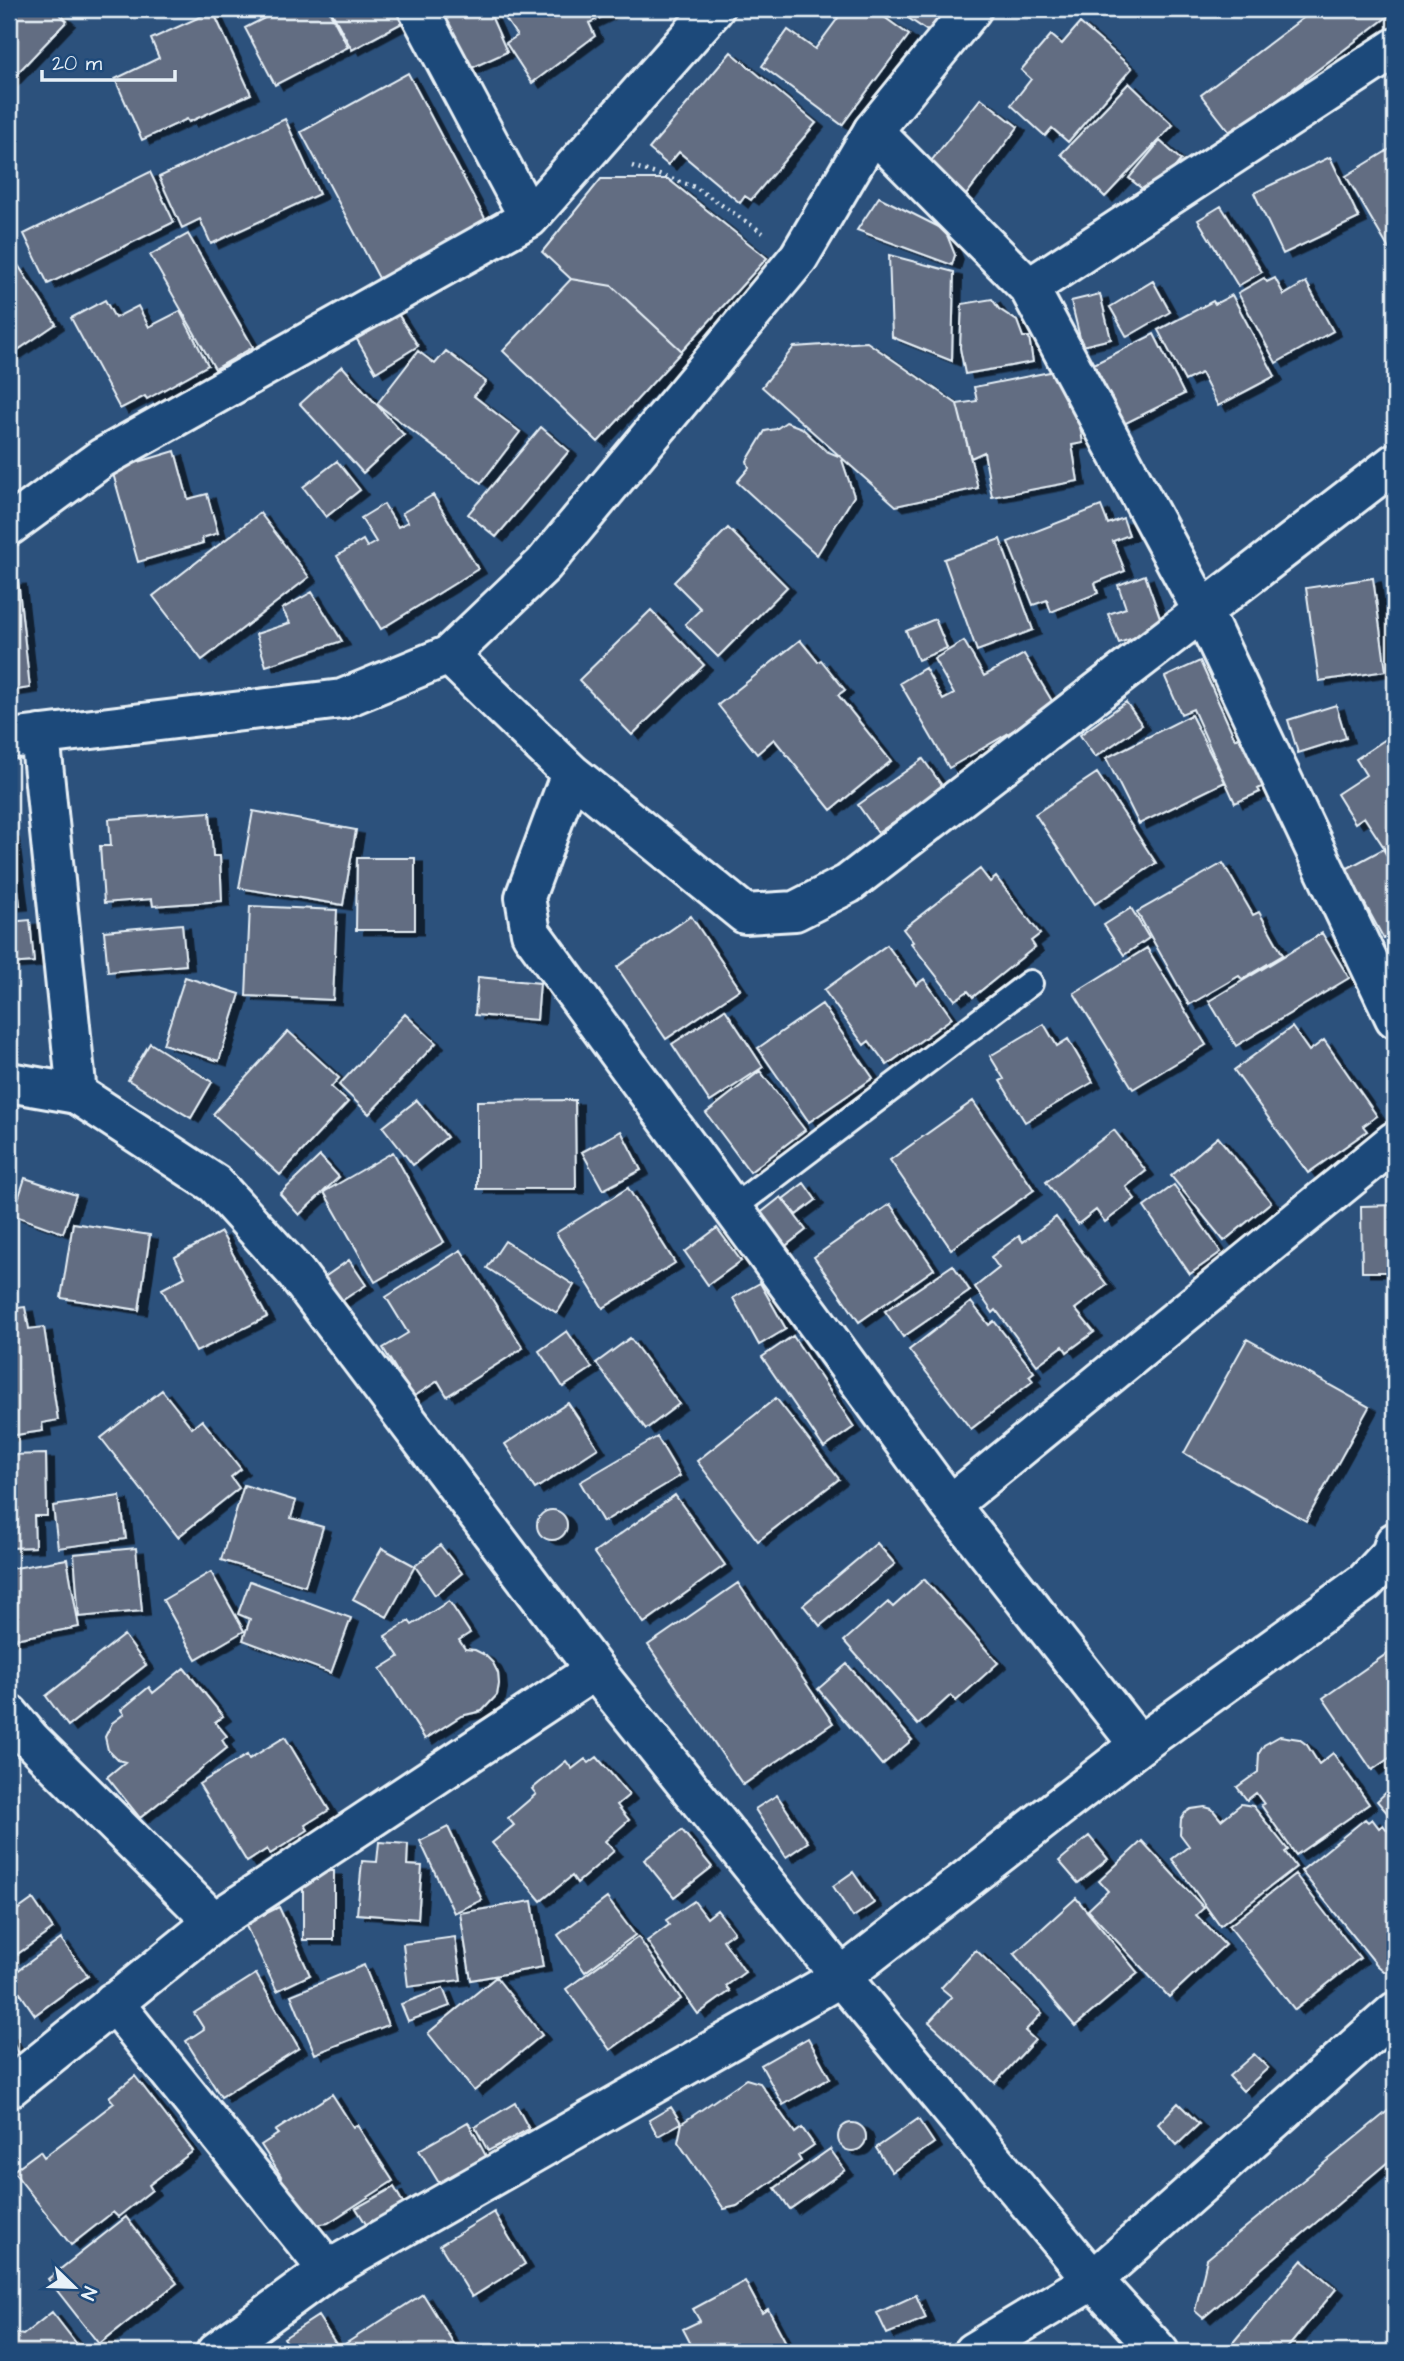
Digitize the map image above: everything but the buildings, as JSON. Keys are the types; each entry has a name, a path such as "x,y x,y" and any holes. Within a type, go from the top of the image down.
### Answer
{"street":[{"path":"418,9 529,218"},
{"path":"9,526 102,458 529,218 714,9"},
{"path":"77,1094 24,737 342,699 449,655 544,564 799,257 873,131 972,9"},
{"path":"1029,288 1395,48"},
{"path":"873,131 1029,288 1202,610 1395,1018"},
{"path":"449,655 572,773 745,914 796,911 848,884 1395,463"},
{"path":"572,773 525,897 531,933 950,1505 1139,1745"},
{"path":"9,1082 77,1094 215,1184 287,1263 595,1671 841,1977 1093,2280 1159,2352"},
{"path":"950,1505 1395,1141"},
{"path":"216,2352 328,2270 841,1977 1139,1745 1365,1582 1391,1554 1395,1542"},
{"path":"9,2088 214,1922 595,1671"},
{"path":"16,1733 214,1922"},
{"path":"113,2002 328,2270"},
{"path":"973,2352 1093,2280 1395,2012"}],"lane":[{"path":"734,1208 1030,983"}],"path":[{"path":"631,165 695,187 799,257"}]}
